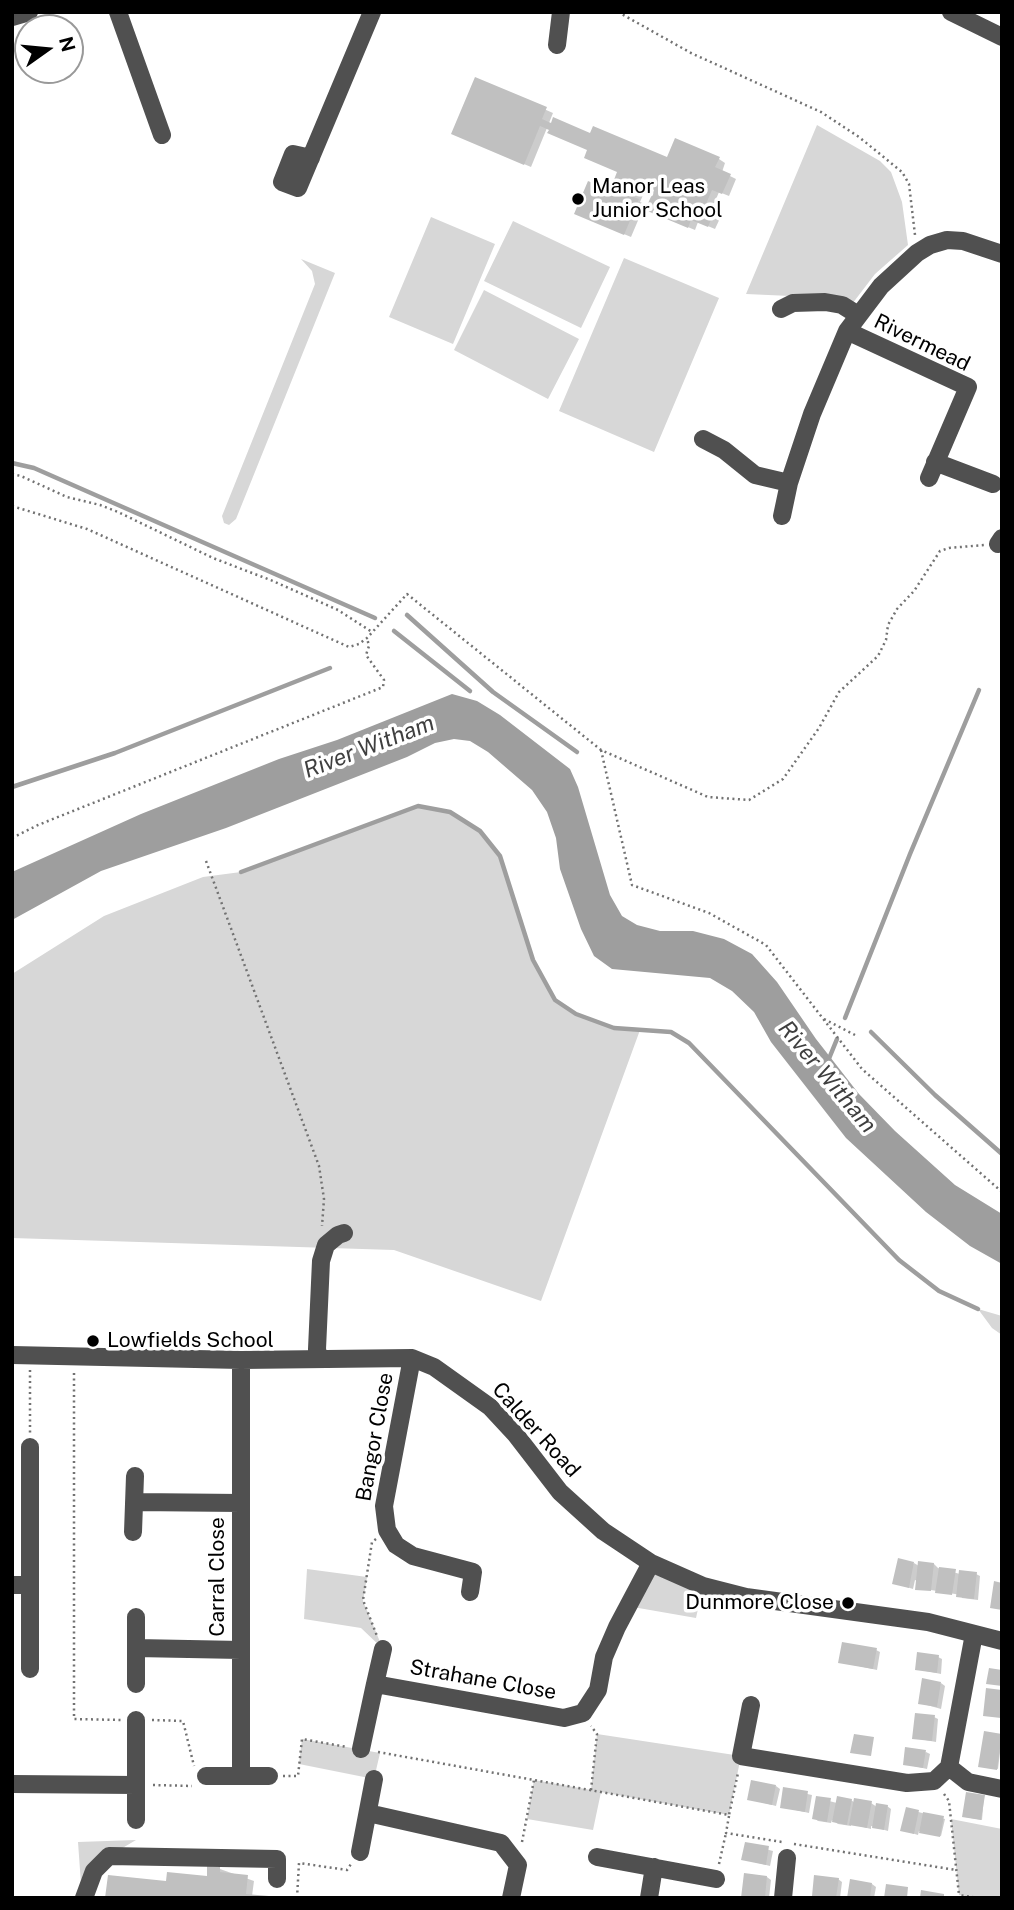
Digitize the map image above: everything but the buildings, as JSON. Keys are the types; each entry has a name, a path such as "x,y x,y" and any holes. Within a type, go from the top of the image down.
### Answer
{"street":[{"path":"12,17 29,12"},
{"path":"118,12 162,135"},
{"path":"311,158 372,12"},
{"path":"557,45 561,12"},
{"path":"951,12 1002,37"},
{"name":"Rivermead","path":"782,516 789,484 812,414 847,331 881,286 917,253 930,245 947,240 962,240 1002,254"},
{"path":"781,309 793,303 825,302 842,305 859,315"},
{"name":"Rivermead","path":"847,331 972,380 932,470 993,484"},
{"path":"704,439 724,450 755,475 789,484"},
{"path":"319,1359 317,1349 321,1261 326,1245 344,1233"},
{"name":"Calder Road","path":"21,1356 241,1360 412,1358 434,1367 490,1407 516,1435 560,1492 603,1531 651,1563 703,1587 746,1597 928,1622 1002,1641"},
{"name":"Bangor Close","path":"412,1358 384,1506 387,1530 396,1545 413,1556 473,1572 470,1591"},
{"name":"Carral Close","path":"241,1360 241,1776"},
{"path":"24,1657 21,1585 30,1447"},
{"path":"133,1532 135,1476"},
{"name":"Carral Close","path":"134,1502 241,1503"},
{"name":"Strahane Close","path":"375,1684 564,1718 583,1713 598,1690 604,1657 617,1627 651,1563"},
{"path":"136,1616 136,1684"},
{"path":"751,1705 739,1763 907,1783 934,1781 949,1767 974,1634"},
{"name":"Carral Close","path":"136,1648 241,1650"},
{"name":"Strahane Close","path":"361,1749 383,1649"},
{"path":"136,1720 136,1820"},
{"path":"949,1767 968,1782 1002,1789"},
{"path":"201,1774 269,1776"},
{"path":"360,1852 374,1779"},
{"path":"12,1784 136,1785"},
{"path":"368,1813 501,1843 518,1865 511,1898"},
{"path":"84,1898 94,1871 109,1856 277,1859 277,1879"},
{"path":"597,1857 716,1879"},
{"path":"783,1898 787,1858"},
{"path":"649,1898 653,1867"}],"path":[{"path":"618,12 691,53 821,112 859,136 902,172 909,184 917,253"},
{"path":"12,474 21,475 67,497 118,512 213,558 338,610 372,632"},
{"path":"12,506 87,528 349,647 367,638 408,594 601,750 708,797 749,800 783,779 819,728 839,692 878,656 886,640 888,625 897,609 914,591 940,551 1000,541"},
{"path":"12,838 38,825 383,687 384,680 366,655 369,646 367,638"},
{"path":"601,750 632,885 709,913 766,945 862,1069 1002,1192"},
{"path":"206,861 319,1166 324,1199 321,1261"},
{"path":"822,1018 855,1035"},
{"path":"21,1356 30,1447"},
{"path":"74,1357 74,1718 183,1721 201,1774 199,1786 136,1785"},
{"path":"383,1649 363,1601 372,1542 387,1530"},
{"path":"583,1713 597,1734 591,1790"},
{"path":"269,1776 298,1776 302,1739 729,1815"},
{"path":"716,1879 739,1763"},
{"path":"518,1865 534,1780"},
{"path":"934,1781 949,1801 959,1896 978,1898"},
{"path":"726,1833 956,1870"},
{"path":"297,1898 299,1863 347,1870 360,1852"}],"shaded area":[{"path":"817,125 880,161 891,172 902,202 908,245 875,274 849,308 835,298 746,294"},
{"path":"431,217 495,244 453,344 389,317"},
{"path":"513,221 610,267 581,328 484,281"},
{"path":"624,258 719,298 654,452 559,411"},
{"path":"301,259 335,273 236,519 229,525 224,523 222,516 315,284 312,271"},
{"path":"484,290 579,339 548,399 454,350"},
{"path":"418,806 450,812 480,831 500,856 533,960 555,1000 576,1014 614,1028 640,1030 541,1301 394,1250 12,1238 12,974 104,916 203,877 241,872"},
{"path":"978,1309 1002,1316 1002,1335 992,1328"},
{"path":"651,1563 703,1586 696,1618 627,1606"},
{"path":"307,1569 367,1577 363,1601 383,1649 361,1628 304,1619"},
{"path":"597,1734 741,1756 729,1815 601,1792 593,1830 527,1819 534,1780 591,1790"},
{"path":"302,1739 380,1753 374,1779 299,1764"},
{"path":"951,1819 1002,1829 1002,1898 959,1895"},
{"path":"136,1840 109,1856 82,1898 78,1842"}],"water":[{"name":"River Witham","path":"452,694 477,701 500,715 570,769 578,787 610,895 622,916 637,925 660,931 693,931 724,939 752,954 777,982 816,1039 859,1094 955,1185 1002,1214 1002,1264 970,1246 926,1212 846,1138 771,1042 754,1012 732,991 710,978 612,969 594,956 581,929 560,869 556,838 547,812 532,790 488,752 470,741 454,739 435,743 407,757 226,828 101,871 12,920 12,872 141,814"}],"waterway":[{"path":"12,463 34,468 375,618"},
{"path":"407,615 493,692 577,752"},
{"path":"394,631 470,691"},
{"path":"12,787 115,753 330,668"},
{"path":"845,1018 979,690"},
{"path":"241,872 418,806 450,812 480,831 500,856 533,960 555,1000 576,1014 614,1028 671,1032 689,1043 899,1260 939,1291 978,1309"},
{"path":"871,1032 935,1095 1002,1154"},
{"name":"River Witham","path":"828,1061 837,1039"}],"place":[{"name":"Manor Leas Junior School","path":"578,199"},
{"name":"Lowfields School","path":"93,1341"},
{"name":"Dunmore Close","path":"848,1603"}]}
